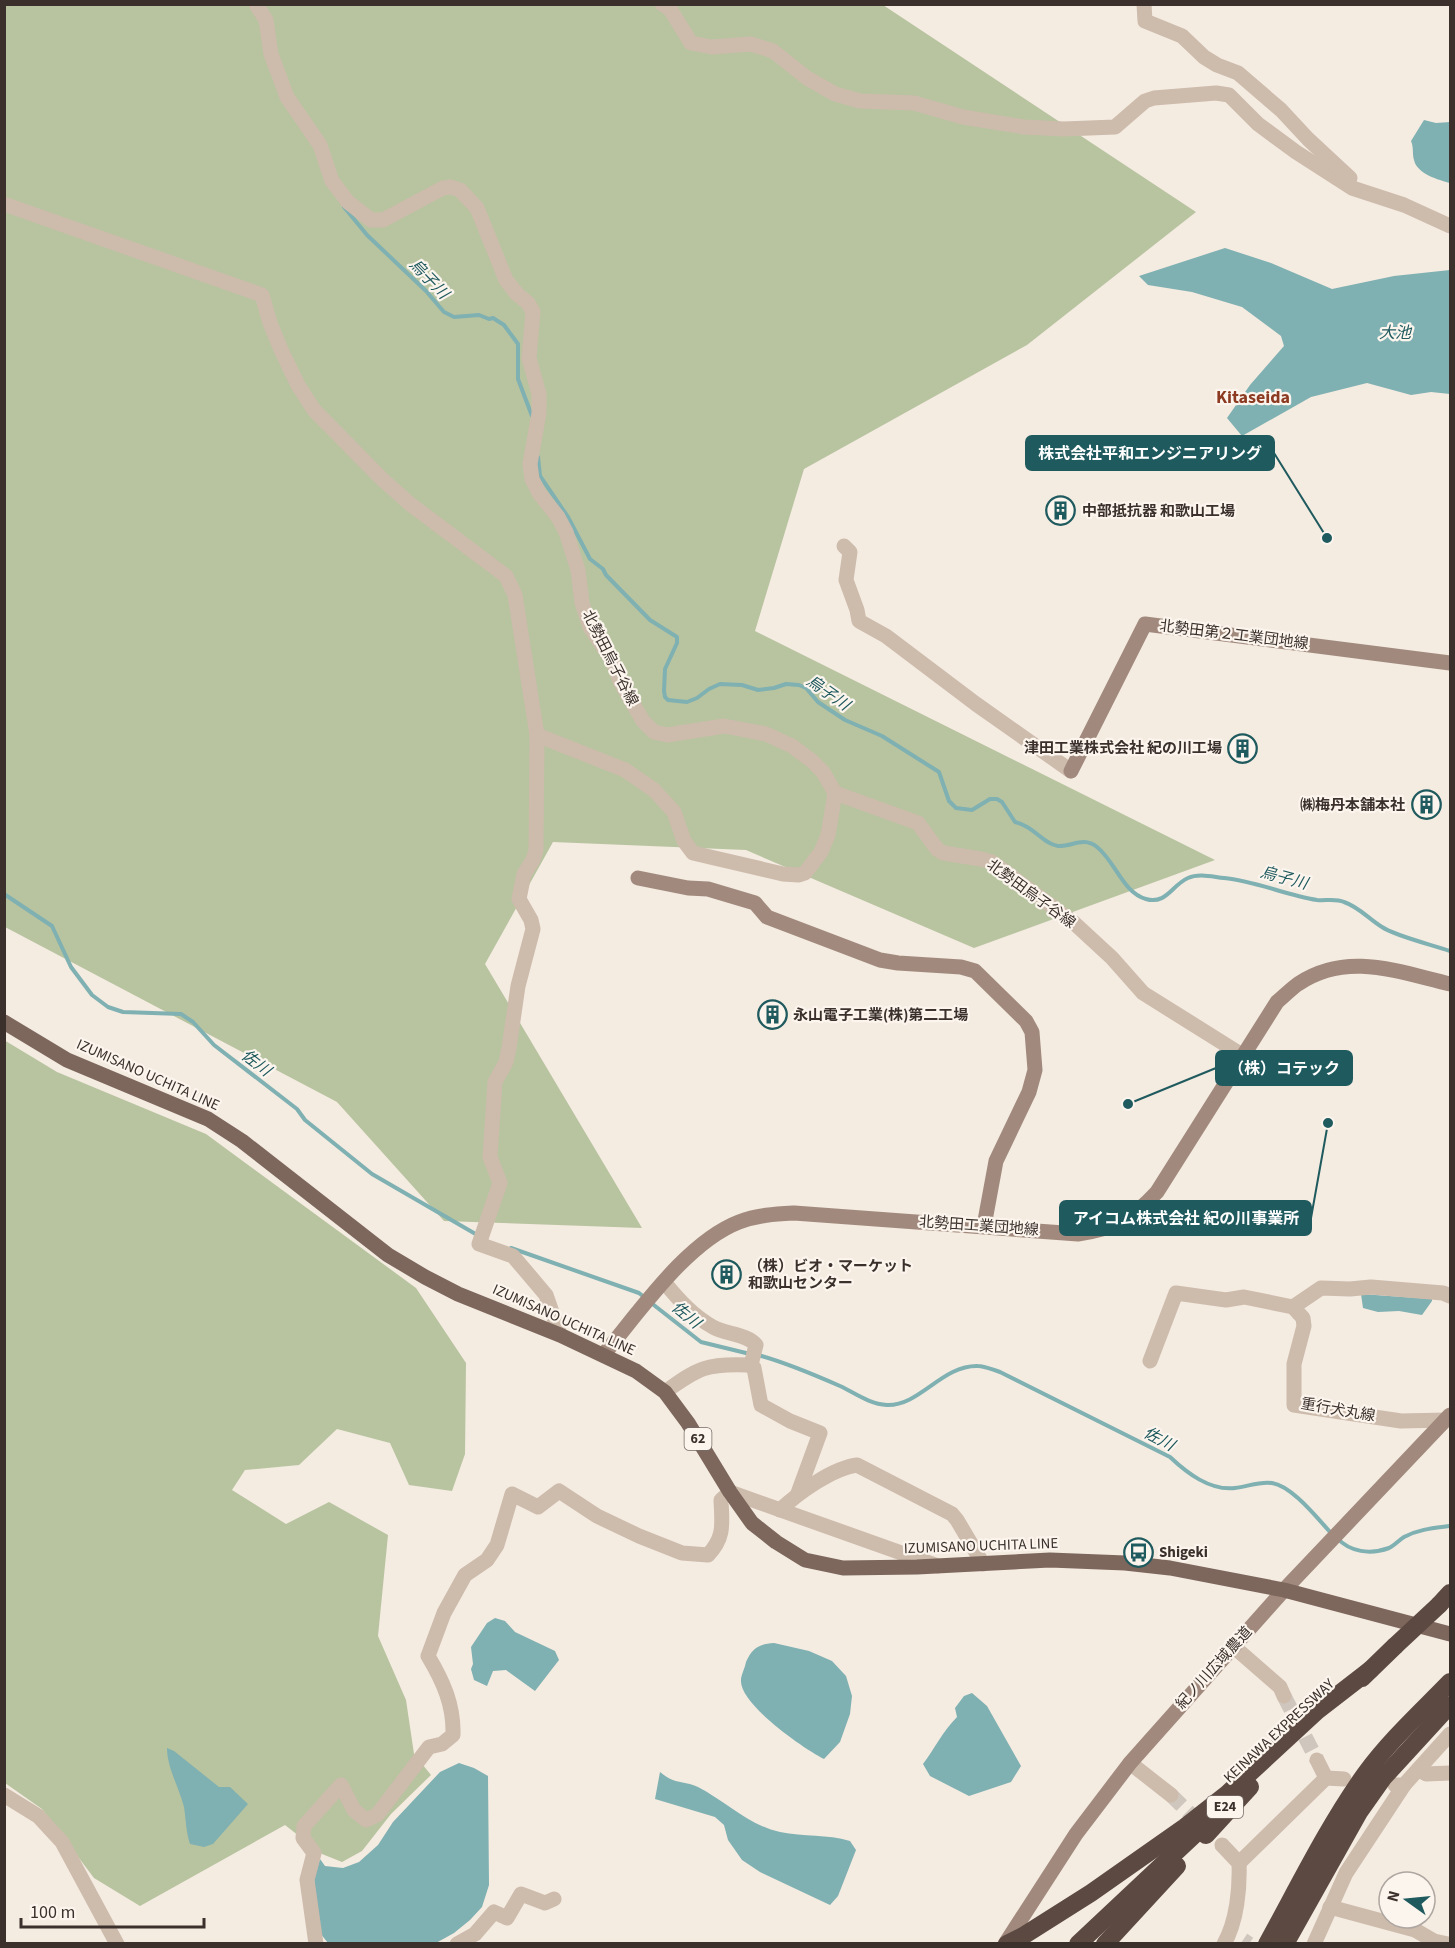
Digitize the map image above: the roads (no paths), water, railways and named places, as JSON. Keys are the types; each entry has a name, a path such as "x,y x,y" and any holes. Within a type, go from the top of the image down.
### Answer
{"highway":[{"name":"KEINAWA EXPRESSWAY","path":"1078,1944 1445,1599"},
{"path":"1006,1944 1047,1921 1157,1848 1227,1794 1317,1712 1370,1670"},
{"path":"1267,1944 1325,1838 1367,1772 1391,1743 1450,1682"},
{"path":"1285,1944 1359,1812 1383,1778 1450,1705"},
{"path":"1105,1944 1274,1761"}],"main road":[{"name":"IZUMISANO UCHITA LINE","path":"4,1022 67,1060 208,1119 242,1141 388,1255 425,1277 458,1294 604,1354 636,1371 665,1392 688,1423 730,1492 752,1523 776,1542 805,1560 843,1568 1050,1560 1125,1563 1170,1568 1284,1590 1450,1634"}],"street":[{"name":"北勢田烏子谷線","path":"256,4 266,20 271,54 288,97 320,145 332,181 348,202 371,220 383,220 442,188 451,187 460,190 477,208 506,280 516,294 528,303 532,312 529,358 539,394 537,426 530,464 532,479 566,532 578,570 582,603 590,627 612,660 621,683 643,721 654,732 667,735 724,726 766,734 792,746 813,761 823,772 835,793 918,823 937,849 943,853 993,862 1073,922 1112,958 1143,993 1242,1055"},
{"path":"662,4 670,9 690,43 712,47 751,44 773,51 807,78 835,94 860,101 914,103 974,118 1024,127 1064,129 1115,127 1145,100 1154,98 1216,93 1230,95 1258,124 1352,188 1404,205 1450,226"},
{"path":"1144,4 1145,21 1182,36 1204,57 1238,73 1281,110 1308,139 1368,194"},
{"path":"4,204 262,295 282,352 298,385 314,410 410,504 506,576 515,595 537,735 536,850 525,874 519,899 531,920 533,929 518,986 506,1062 495,1082 490,1157 500,1183 481,1236 513,1256 546,1295 560,1335"},
{"name":"北勢田第２工業団地線","path":"844,546 850,552 846,580 859,621 886,636 976,704 1071,771 1145,624 1450,663"},
{"path":"537,735 625,770 654,790 674,812 684,841 693,853 783,873 799,875 805,873 821,852 828,835 835,793"},
{"path":"638,878 688,888 708,889 755,903 767,917 880,960 961,967 975,971 1026,1021 1032,1032 1035,1070 1029,1092 1003,1142 996,1161 984,1226"},
{"name":"北勢田工業団地線","path":"604,1354 687,1258 713,1236 737,1222 753,1217 794,1213 1078,1234 1098,1232 1121,1223 1139,1211 1157,1192 1277,1002 1298,984 1321,972 1347,965 1370,966 1450,984"},
{"path":"660,1287 695,1316 716,1329 755,1343 752,1358 761,1405 790,1421 820,1433 798,1493"},
{"path":"1150,1361 1176,1293 1226,1300 1244,1297 1293,1307 1322,1288 1371,1287 1443,1293 1450,1296"},
{"name":"重行犬丸線","path":"1293,1307 1303,1318 1304,1326 1294,1364 1294,1405 1401,1421 1448,1417"},
{"path":"665,1392 700,1369 752,1358"},
{"name":"紀ノ川広域農道","path":"1006,1944 1076,1834 1130,1763 1284,1590 1448,1417"},
{"path":"780,1509 798,1493 848,1466 857,1465 952,1514 983,1564"},
{"path":"316,1944 307,1880 314,1853 303,1838 304,1826 341,1785 354,1810 366,1820 377,1815 429,1748 442,1744 453,1735 450,1701 428,1656 444,1612 465,1575 487,1560 497,1545 512,1494 538,1507 559,1491 597,1516 639,1536 682,1553 708,1555 717,1545 722,1529 721,1500 730,1492 939,1566"},
{"path":"1233,1646 1280,1687 1284,1696"},
{"path":"1314,1944 1346,1873 1400,1785 1419,1769 1450,1734"},
{"path":"1317,1760 1326,1778"},
{"path":"1130,1763 1171,1795"},
{"path":"1419,1769 1425,1774 1450,1773"},
{"path":"1232,1939 1239,1863 1326,1778 1344,1779"},
{"path":"4,1795 38,1816 62,1842 117,1944"},
{"path":"1222,1845 1239,1863"},
{"path":"457,1944 474,1934 494,1912 507,1918 521,1894 544,1903 554,1899"},
{"path":"1330,1907 1415,1930 1434,1941 1448,1944"}],"water":[{"path":"1424,120 1436,123 1450,122 1450,183 1429,176 1416,165 1411,141"},
{"name":"大池","path":"1225,248 1271,263 1332,289 1394,276 1450,270 1450,394 1431,392 1411,395 1367,383 1311,397 1242,436 1227,418 1250,385 1284,346 1281,336 1242,307 1192,292 1148,285 1139,276"},
{"path":"1361,1294 1432,1299 1432,1301 1422,1315 1399,1311 1378,1312 1363,1308"},
{"path":"495,1618 505,1621 515,1632 555,1651 559,1660 535,1691 506,1670 493,1671 487,1686 474,1680 471,1669 473,1664 471,1647 487,1623"},
{"path":"774,1643 809,1651 832,1661 846,1676 852,1696 850,1714 840,1742 824,1759 774,1725 750,1701 743,1690 741,1678 751,1653 764,1644"},
{"path":"972,1693 987,1706 1021,1766 1011,1782 969,1796 930,1776 923,1764 957,1717 955,1708 964,1696"},
{"path":"167,1748 174,1751 219,1787 230,1787 248,1804 213,1844 204,1847 190,1844 184,1807 171,1770"},
{"path":"459,1763 488,1776 489,1885 482,1907 454,1933 436,1943 328,1943 320,1933 314,1879 320,1859 325,1866 343,1868 359,1862 378,1845 393,1822 440,1772"},
{"path":"660,1772 675,1781 698,1787 748,1819 769,1829 789,1834 833,1837 850,1841 856,1850 838,1896 830,1905 760,1872 742,1860 728,1840 724,1825 715,1817 655,1799"}],"waterway":[{"name":"烏子川","path":"344,207 367,235 426,291 444,312 454,317 479,315 489,319 493,318 504,325 518,344 518,379 532,416"},
{"name":"烏子川","path":"538,457 540,476 568,517 590,559 603,569 606,575 650,620 677,637 677,643 665,669 664,691 668,700 687,702 720,684 742,685 758,690 786,684 799,685 806,688 818,702 845,720 882,736 939,772 949,801 956,808 972,810 990,799 997,799 1002,802 1015,822 1028,827 1053,845 1063,846 1082,842 1092,844 1103,853 1125,884 1138,896 1146,899 1159,899 1182,881 1197,876 1236,880 1305,898 1341,901 1388,930 1450,951"},
{"name":"佐川","path":"4,894 52,926 71,967 92,995 108,1007 123,1012 181,1014 193,1022 214,1045 297,1109 305,1120 372,1174 479,1236"},
{"name":"佐川","path":"511,1248 639,1293 644,1297"},
{"name":"佐川","path":"650,1302 701,1342 750,1354"},
{"name":"佐川","path":"758,1355 810,1373 868,1400 887,1405 899,1404 910,1399 942,1378 965,1367 986,1367 1170,1457 1191,1475 1208,1484 1226,1488 1262,1483 1280,1485 1296,1496 1331,1533"},
{"name":"佐川","path":"1337,1538 1354,1549 1368,1552 1389,1548 1415,1532 1450,1526"}],"tunnel":[{"path":"1284,1696 1317,1760"},
{"path":"1171,1795 1222,1845"},
{"path":"1243,1940 1249,1944"}],"place":[{"name":"中部抵抗器 和歌山工場","path":"1061,511"},
{"name":"株式会社平和エンジニアリング","path":"1327,538"},
{"name":"津田工業株式会社 紀の川工場","path":"1243,748"},
{"name":"㈱梅丹本舗本社","path":"1426,805"},
{"name":"永山電子工業(株)第二工場","path":"772,1015"},
{"name":"（株）コテック","path":"1128,1104"},
{"name":"アイコム株式会社 紀の川事業所","path":"1328,1123"},
{"name":"（株）ビオ・マーケット 和歌山センター","path":"727,1275"},
{"name":"Shigeki","path":"1138,1552"}],"district":[{"name":"Kitaseida","path":"1253,397"}]}
